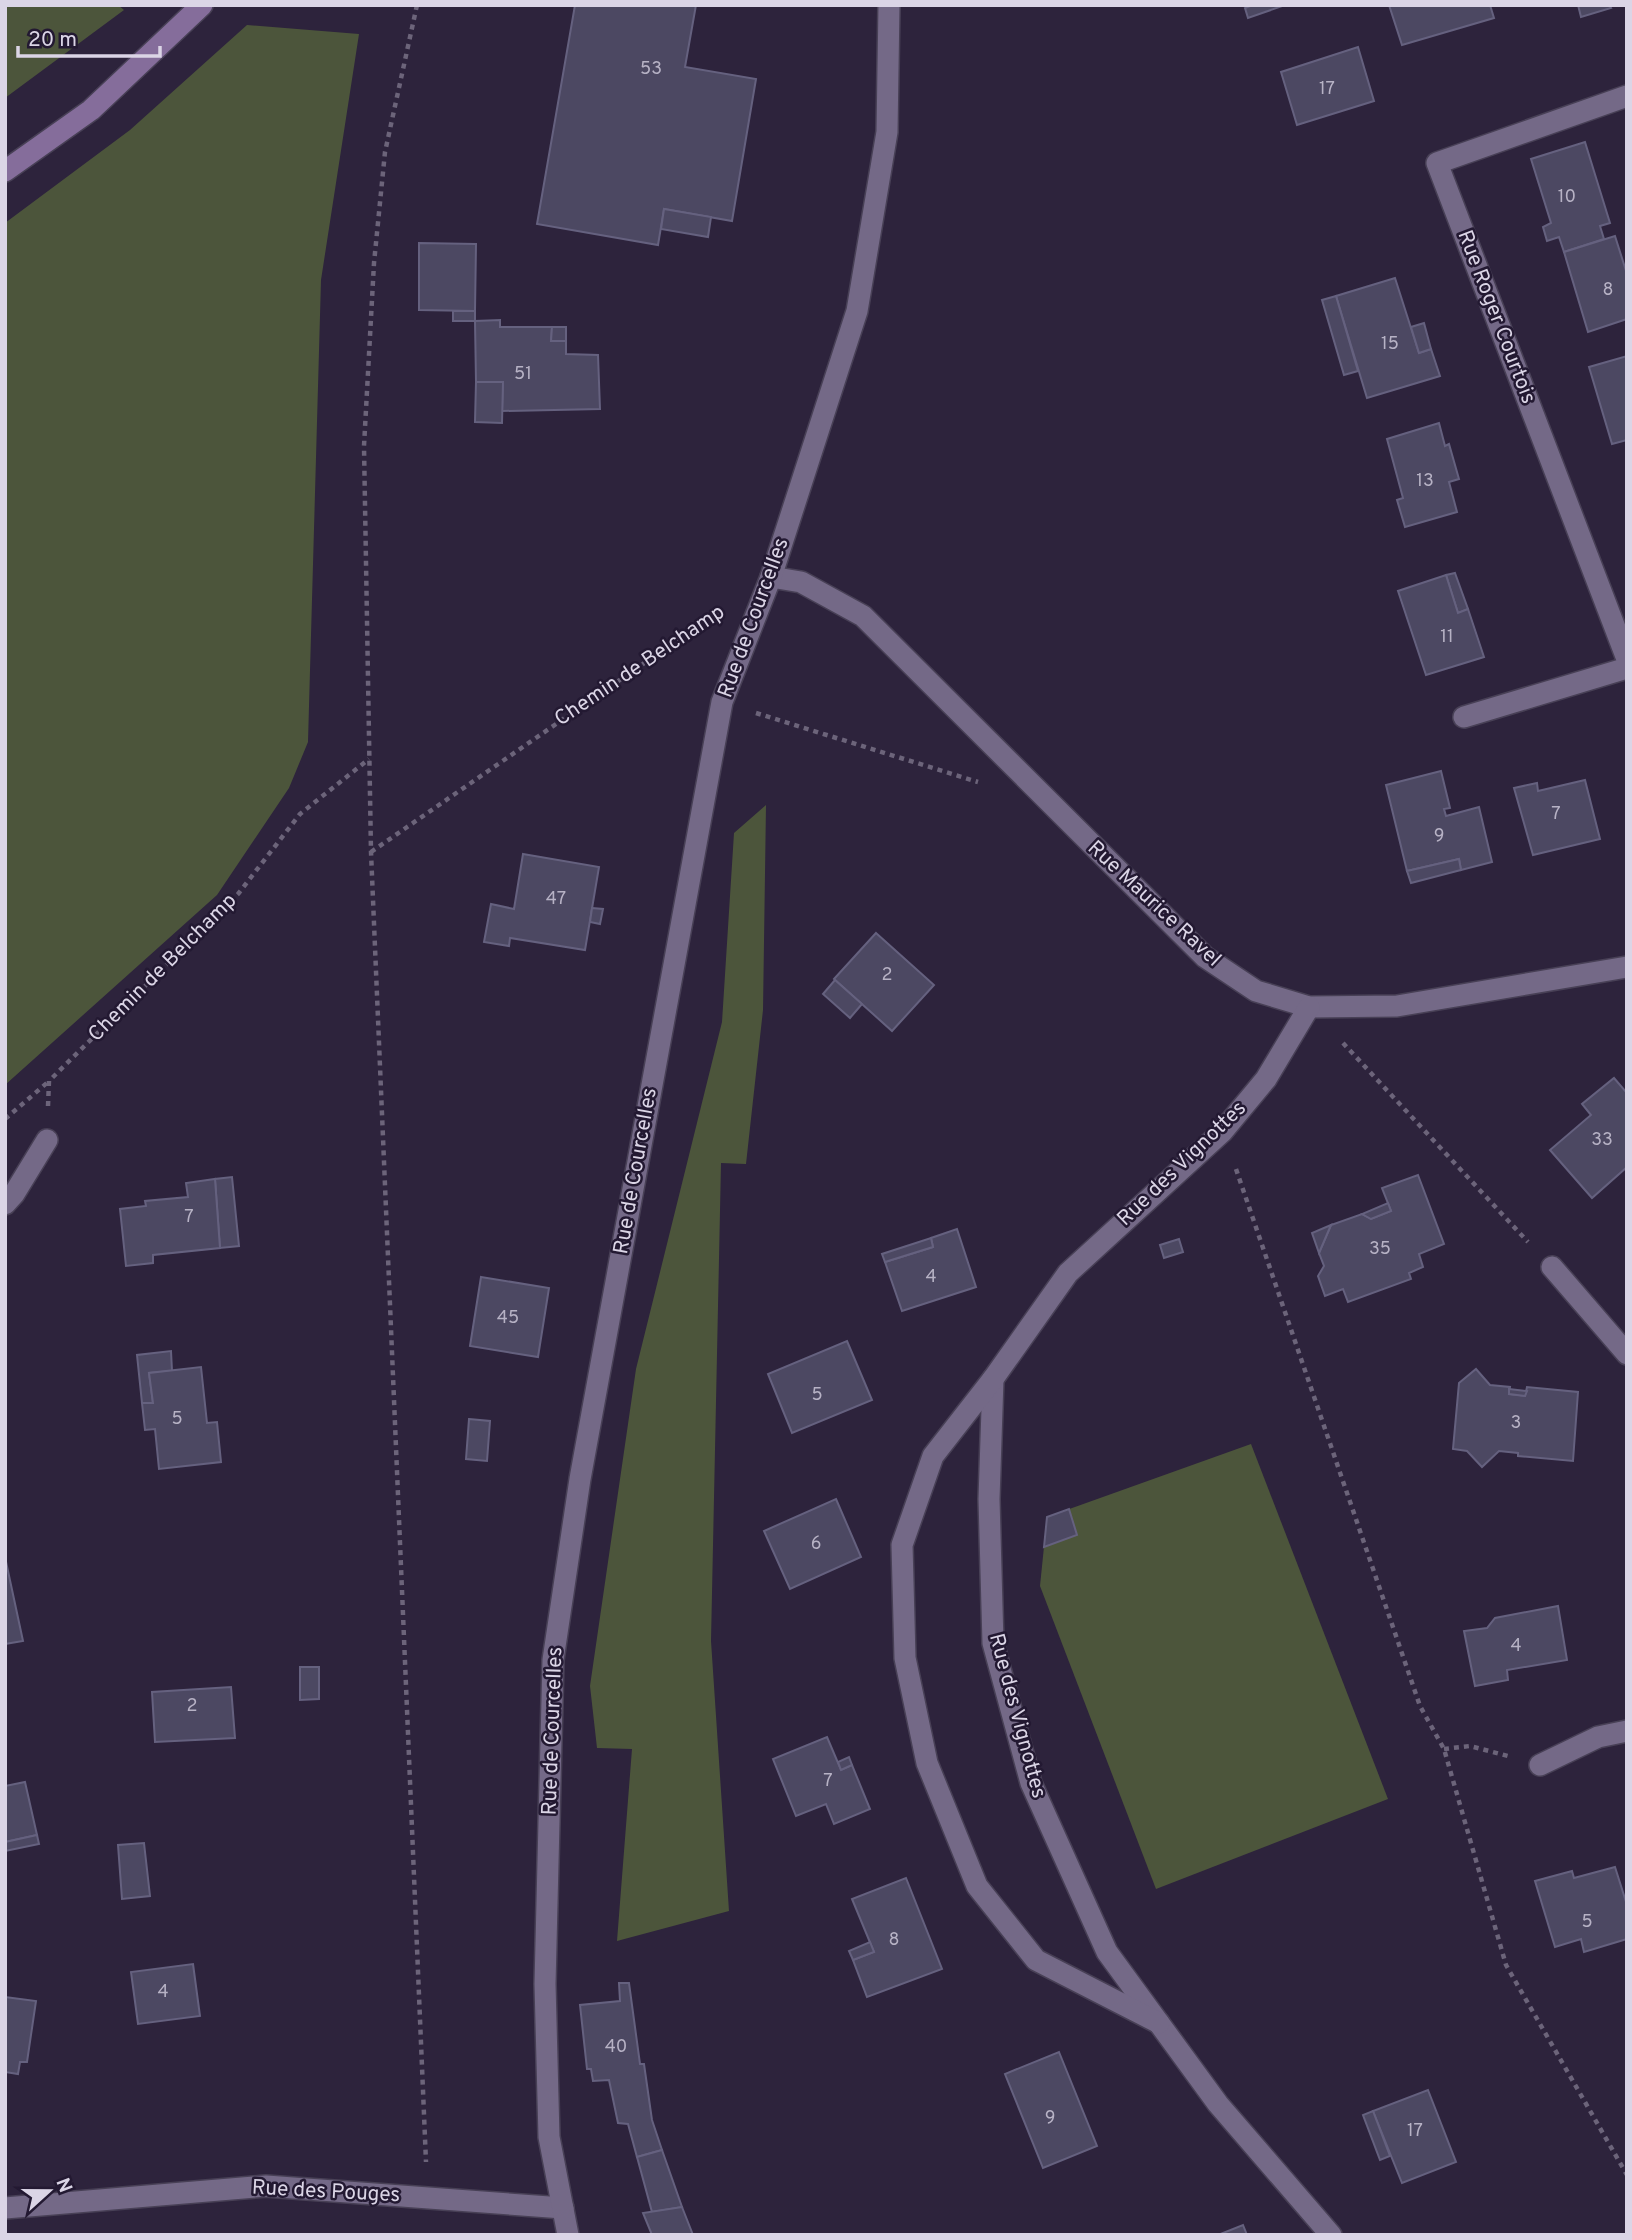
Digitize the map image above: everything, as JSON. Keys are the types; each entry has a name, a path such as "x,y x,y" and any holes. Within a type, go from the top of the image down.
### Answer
{"street":[{"path":"5,171 91,110 202,5"},
{"name":"Rue de Courcelles","path":"568,2235 549,2137 545,1984 553,1660 582,1466 722,702 771,577 857,311 887,132 889,5"},
{"name":"Rue Roger Courtois","path":"1627,96 1437,163 1627,659"},
{"name":"Rue Maurice Ravel","path":"771,577 802,582 863,616 1205,957 1256,991 1309,1007 1396,1006 1627,967"},
{"path":"1464,717 1627,668"},
{"name":"Rue des Vignottes","path":"1159,2023 1036,1960 977,1886 927,1763 905,1658 902,1545 933,1456 993,1379 1068,1273 1222,1132 1266,1079 1309,1007"},
{"path":"5,1203 14,1194 47,1140"},
{"path":"1552,1268 1627,1354"},
{"name":"Rue des Vignottes","path":"993,1379 989,1499 993,1643 1031,1783 1107,1952 1218,2104 1331,2235"},
{"path":"1540,1765 1598,1737 1627,1731"},
{"name":"Rue des Pouges","path":"5,2208 266,2186 563,2208"}],"path":[{"path":"417,5 385,152 374,263 365,446 371,852 427,2197"},
{"name":"Chemin de Belchamp","path":"371,852 771,577"},
{"path":"722,702 985,785"},
{"name":"Chemin de Belchamp","path":"5,1119 49,1081 238,894 300,814 370,758"},
{"path":"1309,1007 1552,1268"},
{"path":"47,1140 49,1081"},
{"path":"1222,1132 1420,1706 1444,1749 1506,1965 1627,2175"},
{"path":"1444,1749 1470,1746 1540,1765"}],"green space":[{"path":"5,5 118,5 124,10 5,98"},
{"path":"247,25 359,34 321,280 308,742 289,788 217,895 5,1085 5,223 130,130"},
{"path":"766,805 763,1010 746,1164 721,1163 711,1641 729,1911 617,1941 632,1749 597,1748 590,1686 636,1369 722,1022 734,833"},
{"path":"1251,1444 1388,1799 1156,1889 1040,1586 1047,1517"}],"building":[{"path":"575,5 696,5 685,67 756,79 732,221 664,209 658,245 537,224"},
{"path":"1253,5 1285,5 1248,18 1245,8"},
{"path":"1389,5 1490,5 1494,18 1402,45"},
{"path":"1578,5 1609,5 1611,8 1581,17"},
{"path":"1358,47 1374,101 1297,125 1281,72"},
{"path":"1585,142 1610,223 1600,226 1604,239 1564,252 1559,237 1547,241 1543,227 1551,223 1531,159"},
{"path":"664,209 711,217 708,237 661,229"},
{"path":"1615,236 1627,274 1627,319 1588,332 1564,252"},
{"path":"419,243 476,244 475,311 419,310"},
{"path":"1395,278 1419,353 1431,349 1440,376 1367,398 1336,296"},
{"path":"1336,296 1358,371 1344,375 1322,300"},
{"path":"453,311 475,311 475,321 453,321"},
{"path":"500,320 500,327 552,327 551,341 566,341 566,354 598,355 600,409 502,411 503,382 476,382 475,321"},
{"path":"1424,323 1431,349 1419,353 1411,327"},
{"path":"552,327 566,327 566,341 551,341"},
{"path":"1627,356 1627,440 1612,444 1589,367"},
{"path":"476,382 503,382 502,423 475,422"},
{"path":"1439,423 1445,446 1449,444 1459,479 1449,482 1457,512 1405,527 1397,500 1403,498 1387,439"},
{"path":"1455,573 1468,609 1458,613 1446,575"},
{"path":"1446,575 1458,613 1468,609 1484,657 1426,675 1398,591"},
{"path":"1441,771 1450,808 1444,809 1446,816 1479,807 1492,862 1461,870 1459,859 1407,871 1386,785"},
{"path":"1585,780 1600,839 1533,855 1514,788 1537,783 1538,791"},
{"path":"523,854 599,867 585,950 510,938 509,946 484,942 491,904 514,909"},
{"path":"1459,859 1461,870 1411,883 1407,871"},
{"path":"592,908 603,909 600,924 590,922"},
{"path":"876,933 934,985 892,1031 834,979"},
{"path":"835,980 862,1004 850,1018 823,994"},
{"path":"1614,1078 1627,1093 1627,1167 1592,1198 1550,1150 1591,1115 1582,1104"},
{"path":"1418,1175 1444,1244 1419,1254 1423,1267 1409,1273 1411,1279 1348,1302 1343,1289 1325,1296 1318,1276 1324,1266 1319,1253 1331,1225 1362,1214 1371,1219 1391,1211 1382,1188"},
{"path":"232,1177 239,1246 220,1248 215,1179"},
{"path":"215,1179 220,1248 153,1255 153,1263 126,1266 120,1209 146,1206 145,1201 188,1197 186,1183"},
{"path":"1388,1203 1391,1211 1371,1219 1362,1214"},
{"path":"1331,1225 1319,1253 1312,1233"},
{"path":"957,1229 976,1287 902,1311 885,1262 933,1247 931,1238"},
{"path":"931,1238 933,1247 885,1262 882,1254"},
{"path":"1179,1239 1183,1252 1164,1258 1160,1245"},
{"path":"481,1277 549,1288 538,1357 470,1346"},
{"path":"847,1341 872,1400 792,1433 768,1374"},
{"path":"171,1351 172,1371 149,1373 153,1403 142,1403 137,1355"},
{"path":"201,1367 207,1423 217,1422 221,1462 159,1469 155,1429 145,1430 142,1403 153,1403 149,1373"},
{"path":"1476,1369 1490,1385 1510,1387 1509,1394 1525,1396 1527,1387 1578,1392 1573,1461 1518,1456 1518,1453 1499,1451 1482,1467 1467,1451 1453,1449 1459,1383"},
{"path":"1509,1389 1527,1391 1525,1396 1509,1394"},
{"path":"469,1419 490,1421 487,1461 466,1459"},
{"path":"836,1499 861,1557 790,1589 764,1531"},
{"path":"1069,1509 1077,1535 1044,1547 1047,1517"},
{"path":"5,1557 23,1641 5,1644"},
{"path":"1558,1606 1567,1660 1507,1670 1508,1680 1475,1686 1464,1631 1487,1628 1495,1618"},
{"path":"300,1667 319,1667 319,1699 300,1700"},
{"path":"231,1687 235,1738 155,1742 152,1692"},
{"path":"827,1737 841,1770 852,1765 870,1809 834,1824 826,1804 796,1816 773,1759"},
{"path":"849,1757 852,1765 841,1770 838,1762"},
{"path":"25,1782 37,1835 5,1842 5,1786"},
{"path":"37,1835 39,1844 5,1851 5,1842"},
{"path":"144,1843 150,1896 122,1899 118,1845"},
{"path":"1615,1867 1627,1905 1627,1939 1584,1952 1581,1939 1555,1947 1535,1881 1572,1871 1574,1878"},
{"path":"906,1878 942,1969 867,1997 853,1960 874,1952 852,1899"},
{"path":"870,1942 874,1952 853,1960 849,1951"},
{"path":"193,1964 200,2016 138,2024 131,1972"},
{"path":"619,1983 629,1983 640,2064 644,2064 652,2120 662,2150 637,2157 628,2124 618,2123 609,2080 593,2081 591,2069 587,2069 580,2005 620,2001"},
{"path":"5,1997 36,2001 27,2062 20,2062 18,2074 5,2072"},
{"path":"1059,2052 1097,2146 1043,2168 1005,2074"},
{"path":"1428,2090 1456,2162 1402,2183 1373,2111"},
{"path":"1373,2111 1390,2156 1380,2160 1363,2115"},
{"path":"662,2150 682,2207 652,2212 637,2157"},
{"path":"682,2207 693,2235 652,2235 643,2213"},
{"path":"1243,2225 1247,2235 1218,2235"}]}
